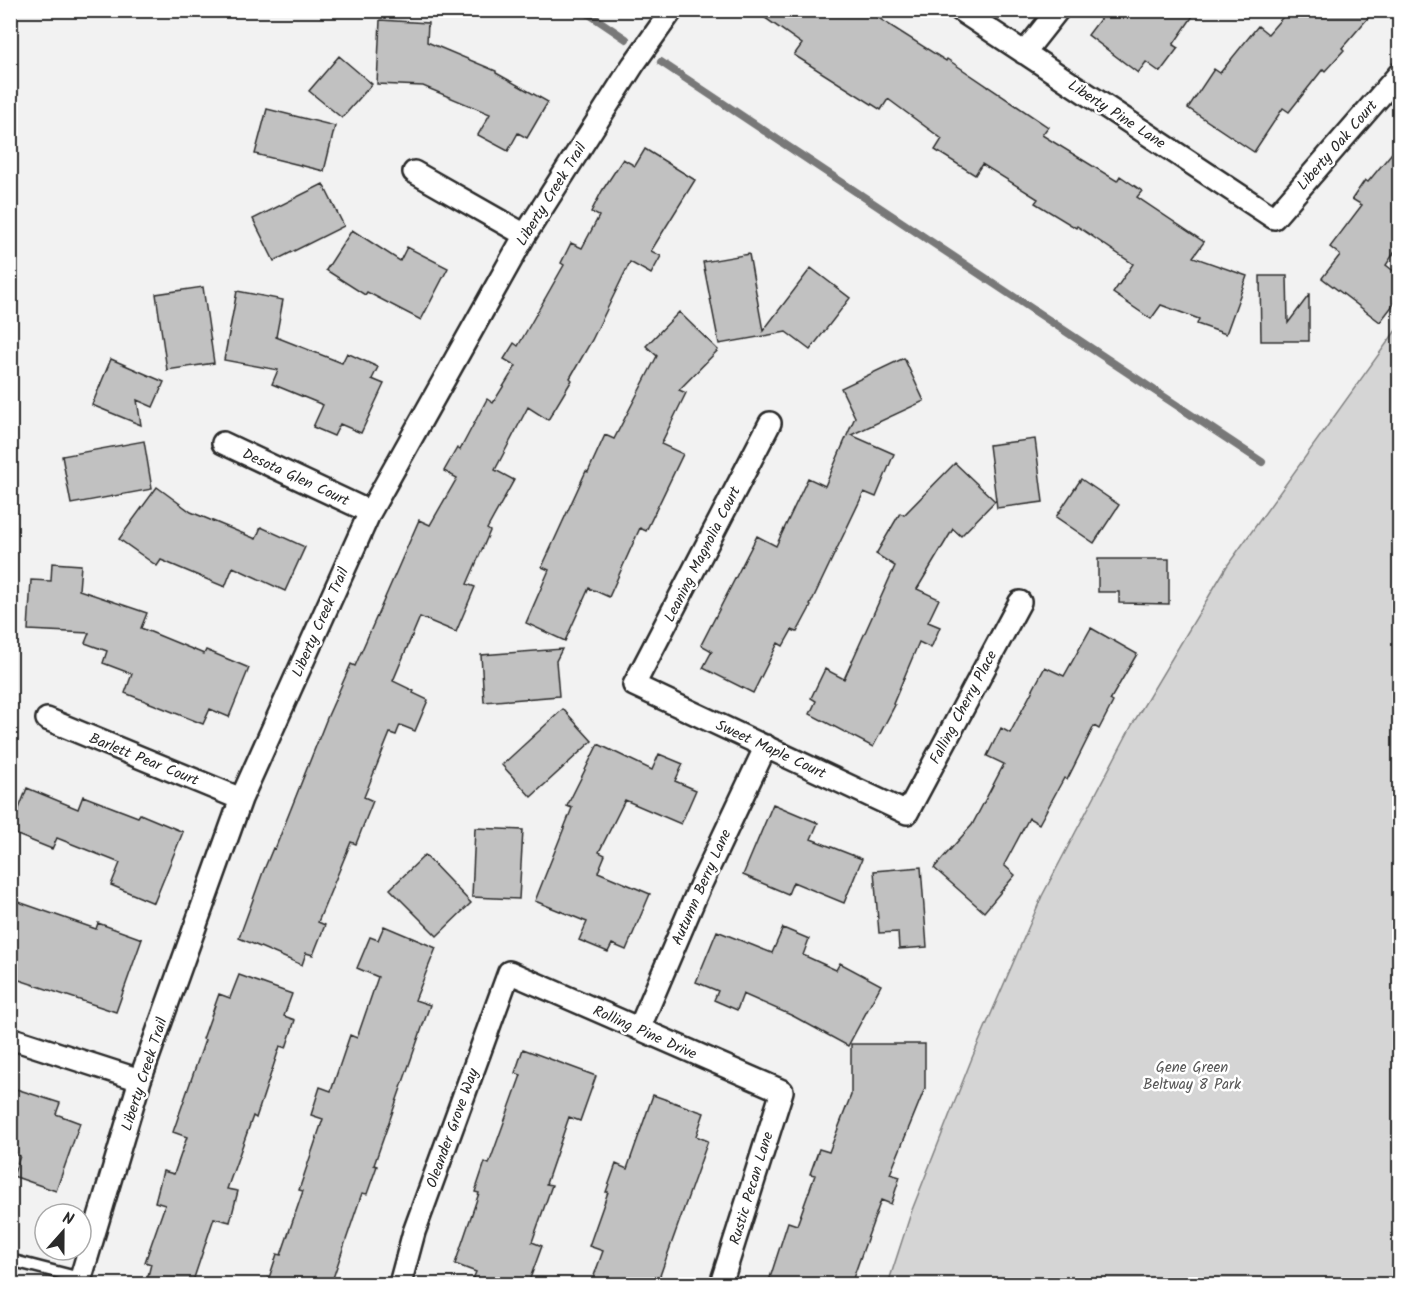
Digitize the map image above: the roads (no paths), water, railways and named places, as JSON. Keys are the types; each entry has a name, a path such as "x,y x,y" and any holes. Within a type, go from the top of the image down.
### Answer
{"street":[{"name":"Liberty Creek Trail","path":"80,1281 140,1080 241,799 370,512 525,235 633,65 672,10"},
{"name":"Liberty Pine Lane","path":"960,10 1274,218"},
{"path":"1024,53 1058,10"},
{"name":"Liberty Oak Court","path":"1274,218 1400,73"},
{"path":"414,172 525,235"},
{"name":"Leaning Magnolia Court","path":"634,685 770,423"},
{"name":"Desota Glen Court","path":"223,443 370,512"},
{"name":"Falling Cherry Place","path":"907,813 1020,602"},
{"name":"Sweet Maple Court","path":"634,685 907,813"},
{"name":"Barlett Pear Court","path":"47,719 241,799"},
{"name":"Autumn Berry Lane","path":"639,1029 700,886 766,746"},
{"name":"Rolling Pine Drive","path":"509,972 782,1091"},
{"name":"Oleander Grove Way","path":"400,1284 414,1232 509,972"},
{"path":"10,1038 140,1080"},
{"name":"Rustic Pecan Lane","path":"721,1284 782,1091"}],"lane":[{"path":"10,1260 80,1281"}],"waterway":[{"path":"583,10 626,39"},
{"path":"661,62 1262,462"}],"park label":[{"name":"Gene Green Beltway 8 Park","path":"1192,1076"}]}
